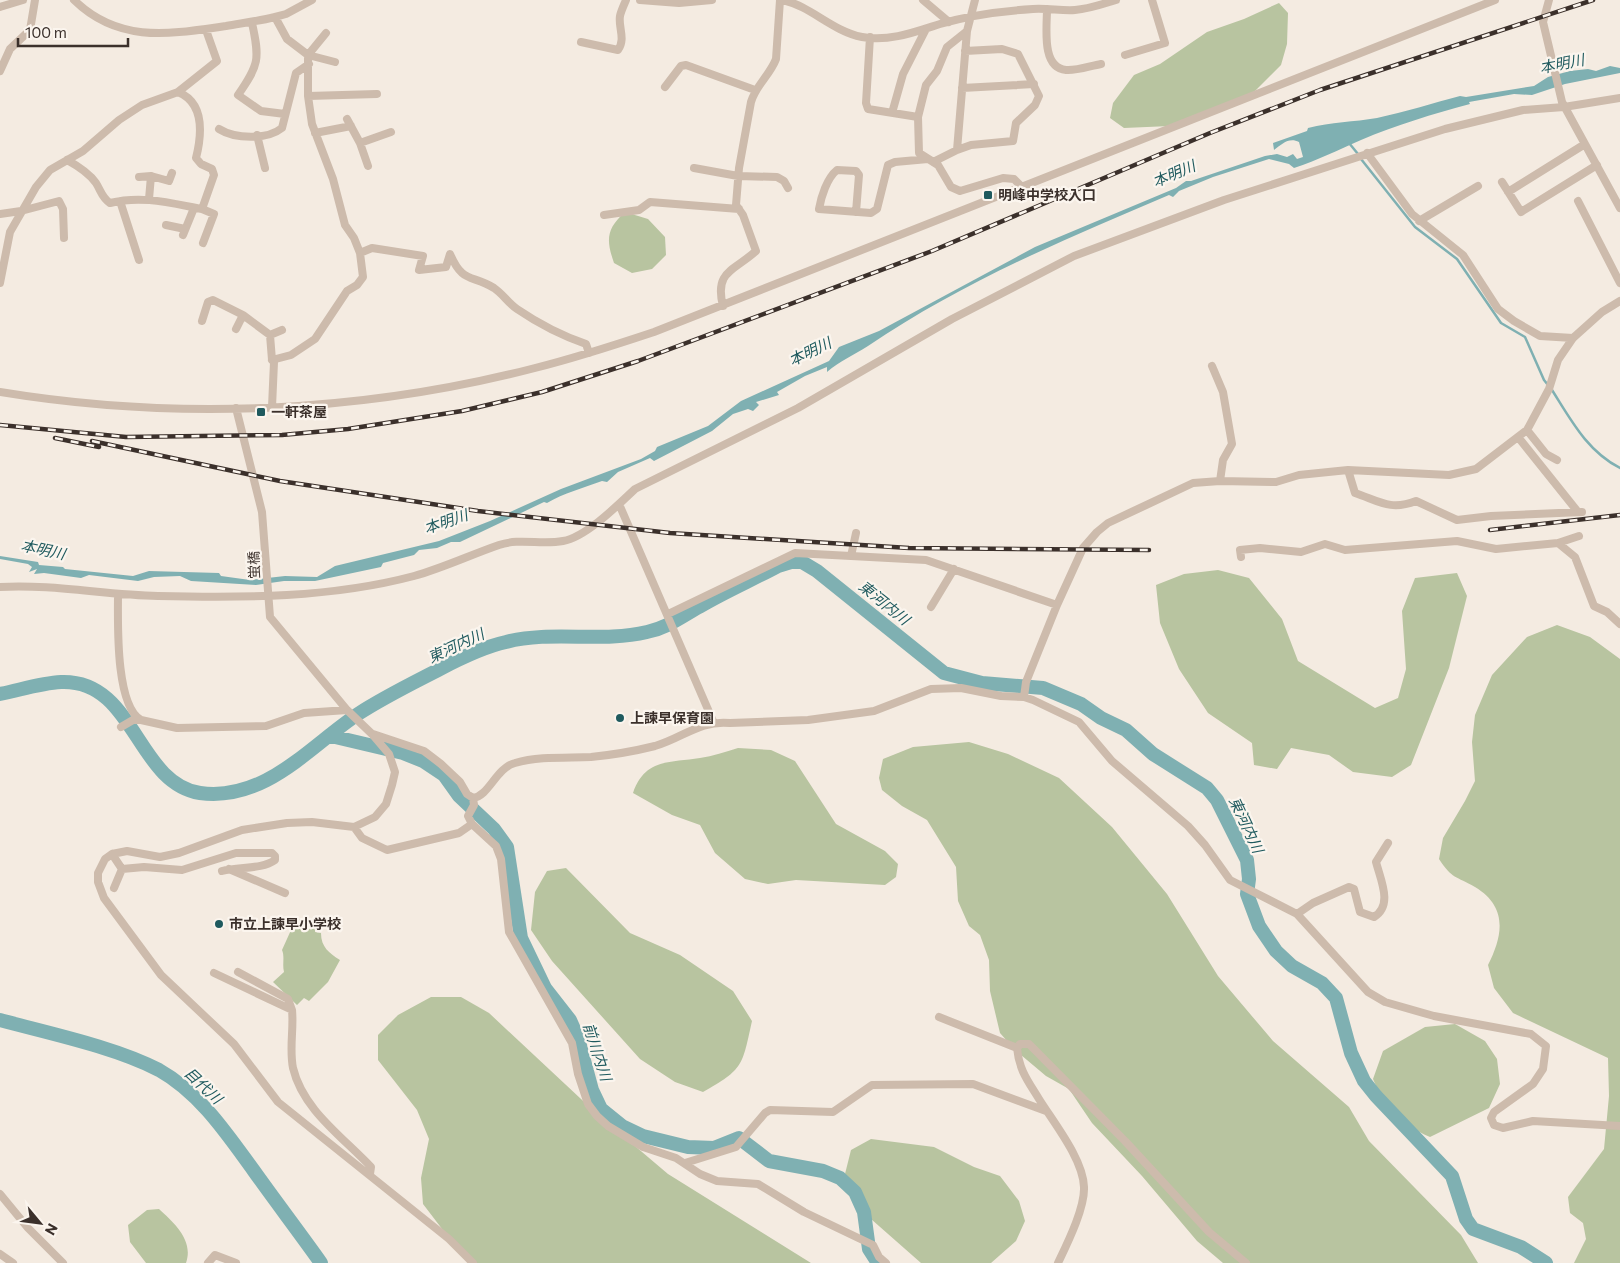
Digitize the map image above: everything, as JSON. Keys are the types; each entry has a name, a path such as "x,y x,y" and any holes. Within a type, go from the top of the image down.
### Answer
{"street":[{"path":"0,6 23,0"},
{"path":"0,71 10,49 30,30 35,0"},
{"path":"74,0 83,9 108,25 131,30 173,34 252,23 286,14 312,0"},
{"path":"581,42 618,50 621,46 622,30 620,18 626,0"},
{"path":"640,0 679,3 712,0"},
{"path":"722,306 719,292 720,281 756,251 736,205 738,176 751,102 755,90 773,68 776,59 781,0 818,16 842,31 870,38 895,37 990,13 1045,9 1074,10 1116,0"},
{"path":"923,0 949,22"},
{"path":"957,150 967,31 975,0"},
{"path":"1043,0 1049,59 1054,66 1066,70 1101,64"},
{"path":"1125,55 1165,43 1152,0"},
{"path":"0,392 91,404 236,408 272,407 336,403 454,386 534,369 654,332 722,306 1021,186 1495,0"},
{"path":"1549,0 1543,22 1563,104 1620,208"},
{"path":"275,17 287,39 308,55 335,62"},
{"path":"252,23 258,56 252,74 238,95 261,111 285,114"},
{"path":"0,283 10,232 42,178 50,170 82,151 119,120 142,106 178,92 217,61 206,30"},
{"path":"892,113 903,74 926,30"},
{"path":"967,31 947,47 937,71 926,85 918,117 919,153 938,165 952,187 960,191 1003,178 1014,178 1021,186"},
{"path":"272,360 291,355 315,339 347,291 357,285 364,276 360,253 354,238 345,225 333,179 315,133 308,96 308,55 326,33"},
{"path":"870,38 866,103 868,109 918,117"},
{"path":"856,212 859,175 856,171 837,170 833,173 820,201 819,209 856,212 871,213 877,209 888,165 895,162 931,160 971,145 1013,141 1016,123 1035,105 1039,96 1034,84 1018,54 1012,50 1002,48 966,51"},
{"path":"219,129 228,135 275,134 282,128 296,73 309,64"},
{"path":"665,87 681,66 686,65 755,90"},
{"path":"962,88 1034,84"},
{"path":"166,225 184,232 214,175 212,169 201,164 196,158 201,132 199,117 190,101 178,92"},
{"path":"308,96 376,94"},
{"path":"0,587 66,589 156,596 334,592 414,576 500,545 562,542 576,537 619,504 635,489 798,408 952,319 1074,256 1224,200 1445,129 1523,110 1620,98"},
{"path":"315,133 349,122 360,143 368,166"},
{"path":"360,143 391,132"},
{"path":"257,135 265,168"},
{"path":"1508,192 1585,144"},
{"path":"1365,154 1412,214 1463,256 1498,309 1540,336 1573,338"},
{"path":"67,160 84,170 96,183 104,199 110,204 129,198 149,199 198,208 214,214 202,243"},
{"path":"1502,182 1521,212 1597,165"},
{"path":"694,168 738,176 777,177 784,181 788,188"},
{"path":"139,177 151,176 169,181 172,172"},
{"path":"149,199 151,176"},
{"path":"1419,221 1478,186"},
{"path":"0,214 21,211 59,201 63,209 64,238"},
{"path":"120,201 139,260"},
{"path":"1578,201 1620,283"},
{"path":"604,215 639,210 650,202 739,209"},
{"path":"360,253 372,248 423,256 418,270 446,267 450,254 457,270 477,282 491,287 516,308 545,328 586,344 589,353"},
{"path":"202,321 208,302 214,300 242,315 270,335 272,360 274,362 272,407"},
{"path":"1024,696 1026,682 1057,605 1083,548 1102,527 1193,484 1220,481 1276,482 1300,475 1348,470 1426,475 1465,473 1476,470 1527,430 1551,386 1558,360 1573,338 1602,312 1620,301"},
{"path":"236,329 242,315"},
{"path":"315,339 322,322"},
{"path":"270,335 282,330"},
{"path":"302,338 307,346"},
{"path":"1212,366 1223,392 1232,444 1223,460 1220,481"},
{"name":"蛍橋","path":"236,408 262,512 266,540 270,617 348,711 372,734"},
{"path":"1527,430 1546,454 1557,460"},
{"path":"1348,470 1355,492 1387,506 1402,506 1416,501 1457,520 1492,516 1580,512 1518,437"},
{"path":"619,504 675,630 713,722"},
{"path":"851,556 856,534"},
{"path":"1241,557 1240,550 1260,548 1301,552 1325,544 1345,550 1456,541 1496,549 1558,543 1579,536"},
{"path":"1558,543 1575,557 1594,606 1607,612 1620,624"},
{"path":"669,617 795,553 926,560 1057,605"},
{"path":"931,607 954,569"},
{"path":"118,594 121,677 126,696 137,720"},
{"path":"886,1263 879,1257 873,1245 804,1212 758,1184 717,1181 700,1174 686,1163 643,1147 608,1126 588,1104 578,1074 572,1043 509,932 501,859 496,846 472,824 468,816 473,802 484,793 502,768 515,763 593,756 655,746 713,722 808,720 874,711 930,689 961,688 1001,696 1024,696 1079,722 1112,761 1188,826 1205,845 1230,880 1297,914 1368,992 1385,1002 1434,1016 1531,1034 1546,1046 1543,1069 1533,1084 1494,1112 1491,1118 1494,1125 1503,1128 1533,1121 1620,1126"},
{"path":"121,726 137,720 177,728 266,726 304,713 348,711"},
{"path":"372,734 424,751 460,782 473,802"},
{"path":"372,734 389,754 394,772 386,804 374,817 354,827 312,822 287,823 242,830 179,854 160,858 127,852 112,854 105,859 98,873 104,898 161,975 234,1044 278,1102 298,1120 370,1174 449,1239 473,1263"},
{"path":"354,827 362,838 387,850 459,833 472,824"},
{"path":"1297,914 1313,903 1348,887 1354,889 1360,912 1374,918 1382,912 1386,902 1376,862 1388,843"},
{"path":"112,854 122,869"},
{"path":"122,869 144,866 182,870 236,854 272,854 275,856 274,860 268,865 226,870 284,893"},
{"path":"114,888 122,869"},
{"path":"238,972 288,999 292,1010 291,1047 293,1066 298,1084 324,1121 371,1167 370,1174"},
{"path":"214,973 292,1010"},
{"path":"939,1016 1017,1048"},
{"path":"1017,1048 1020,1044 1029,1044 1125,1141 1209,1232 1246,1263"},
{"path":"1017,1048 1019,1066 1079,1168 1084,1190 1068,1243 1058,1263"},
{"path":"686,1163 736,1147 764,1113 770,1110 833,1112 872,1085 973,1084 1046,1111"},
{"path":"0,1194 28,1228 63,1263"},
{"path":"208,1263 215,1255 236,1263"},
{"path":"1,1257 13,1263"}],"green space":[{"path":"1279,3 1288,13 1287,44 1281,65 1254,92 1170,126 1124,128 1110,118 1113,103 1134,75 1160,64 1207,32 1244,19"},
{"path":"625,212 648,219 665,237 666,255 652,269 632,273 614,263 609,235 614,224"},
{"path":"1218,570 1249,578 1282,619 1298,661 1375,708 1398,698 1406,669 1402,611 1415,578 1457,573 1467,596 1449,668 1411,765 1392,777 1353,772 1329,755 1291,748 1277,769 1254,765 1252,743 1208,713 1179,669 1160,623 1156,585 1184,574"},
{"path":"1557,625 1590,637 1620,659 1620,1263 1574,1263 1586,1239 1583,1223 1570,1213 1568,1197 1604,1149 1609,1096 1608,1058 1513,1013 1494,988 1488,965 1497,943 1500,922 1498,913 1486,895 1451,874 1439,859 1443,838 1475,781 1472,742 1475,715 1492,675 1527,637"},
{"path":"969,742 1008,754 1059,778 1112,827 1167,894 1218,976 1273,1041 1349,1107 1369,1141 1461,1235 1478,1263 1223,1263 1197,1241 1142,1176 1092,1123 1069,1089 1046,1076 1015,1050 1000,1033 990,991 989,960 980,935 969,926 958,901 956,867 927,820 902,806 882,790 879,778 883,759 913,747"},
{"path":"738,748 771,750 795,761 836,824 885,851 898,864 896,877 885,885 796,880 768,884 745,879 715,853 700,825 672,815 633,793 644,773 660,764 705,757"},
{"path":"566,868 630,933 680,955 733,991 752,1021 743,1057 739,1065 727,1078 703,1092 675,1082 640,1059 552,961 531,930 535,892 547,871"},
{"path":"296,919 316,920 315,932 321,933 322,942 326,949 340,960 328,982 309,1001 304,998 297,1005 273,982 284,972 282,950"},
{"path":"431,997 461,997 489,1013 596,1113 668,1174 811,1263 477,1263 449,1238 423,1204 421,1178 429,1139 417,1110 378,1060 378,1035 398,1015"},
{"path":"1455,1024 1485,1041 1497,1059 1500,1084 1489,1108 1430,1137 1410,1127 1395,1115 1383,1100 1373,1079 1383,1051 1425,1027"},
{"path":"871,1139 934,1147 974,1167 1000,1176 1019,1201 1025,1221 1016,1241 991,1263 921,1263 871,1219 844,1178 851,1150"},
{"path":"159,1209 176,1226 185,1239 188,1255 186,1263 146,1263 130,1242 128,1225 147,1210"}],"water":[{"path":"1610,66 1620,68 1620,73 1565,84 1532,95 1514,94 1469,102 1470,104 1388,129 1294,168 1289,164 1269,159 1213,177 1179,191 1173,197 1169,195 1015,263 940,302 827,372 827,367 805,376 777,392 779,395 756,402 759,405 753,411 748,409 733,414 712,431 654,461 650,458 618,472 607,482 602,481 567,493 547,503 544,502 460,542 451,542 437,548 419,550 414,555 383,563 381,567 315,581 284,581 256,585 191,581 180,576 154,577 138,581 89,575 81,578 44,573 34,574 37,569 29,572 32,567 28,564 0,559 0,556 38,562 39,565 63,567 65,569 133,576 149,571 219,573 221,576 250,580 285,576 317,577 335,566 439,541 490,521 561,489 641,459 655,451 657,447 708,426 741,401 829,361 839,347 879,331 1035,247 1176,188 1186,181 1191,181 1265,156 1277,154 1287,157 1293,154 1297,159 1303,157 1299,142 1292,140 1274,150 1273,143 1307,131 1308,128 1325,124 1377,118 1460,96 1466,97 1534,86 1548,77 1570,71 1588,69 1596,71"}],"waterway":[{"path":"1349,143 1358,154"},
{"path":"1361,159 1415,227 1457,259 1501,323 1525,337 1548,385"},
{"path":"1552,390 1589,444 1608,461 1620,468"},
{"name":"東河内川","path":"0,694 61,682 86,685 105,697 121,713 147,753 162,771 179,785 200,793 223,794 245,789 266,780 285,769 358,714 399,690 481,650 497,644 523,639 559,636 612,637 654,630 674,622 718,596 778,566 791,562 802,562 817,571 944,673 982,683 1043,688 1081,704 1101,718 1126,730 1153,754 1207,788 1217,800 1247,860 1249,879 1247,894 1259,926 1276,951 1292,966 1322,983 1336,998 1351,1053 1364,1081 1452,1176 1466,1219 1473,1229 1521,1247 1546,1263"},
{"name":"前川内川","path":"331,736 403,753 423,761 444,775 459,796 494,829 507,847 521,938 545,988 570,1020 578,1038 592,1090 601,1109 622,1126 643,1136 688,1147 714,1148 739,1138 769,1161 823,1171 840,1178 855,1192 864,1212 869,1249 878,1263"},
{"name":"目代川","path":"0,1020 81,1041 122,1054 159,1070 174,1079 212,1115 321,1263"}],"railway":[{"path":"0,425 126,437 282,435 348,429 462,411 542,392 638,361 932,251 1210,133 1320,90 1593,0"},
{"path":"55,438 99,447"},
{"path":"92,441 280,481 478,511 670,533 909,548 1149,550"},
{"path":"1490,530 1620,515"}],"place":[{"name":"明峰中学校入口","path":"988,195"},
{"name":"一軒茶屋","path":"261,412"},
{"name":"上諫早保育園","path":"620,718"},
{"name":"市立上諫早小学校","path":"219,924"}],"water label":[{"name":"本明川","path":"1562,64"},
{"name":"本明川","path":"1174,174"},
{"name":"本明川","path":"810,352"},
{"name":"本明川","path":"446,522"},
{"name":"本明川","path":"43,550"}]}
